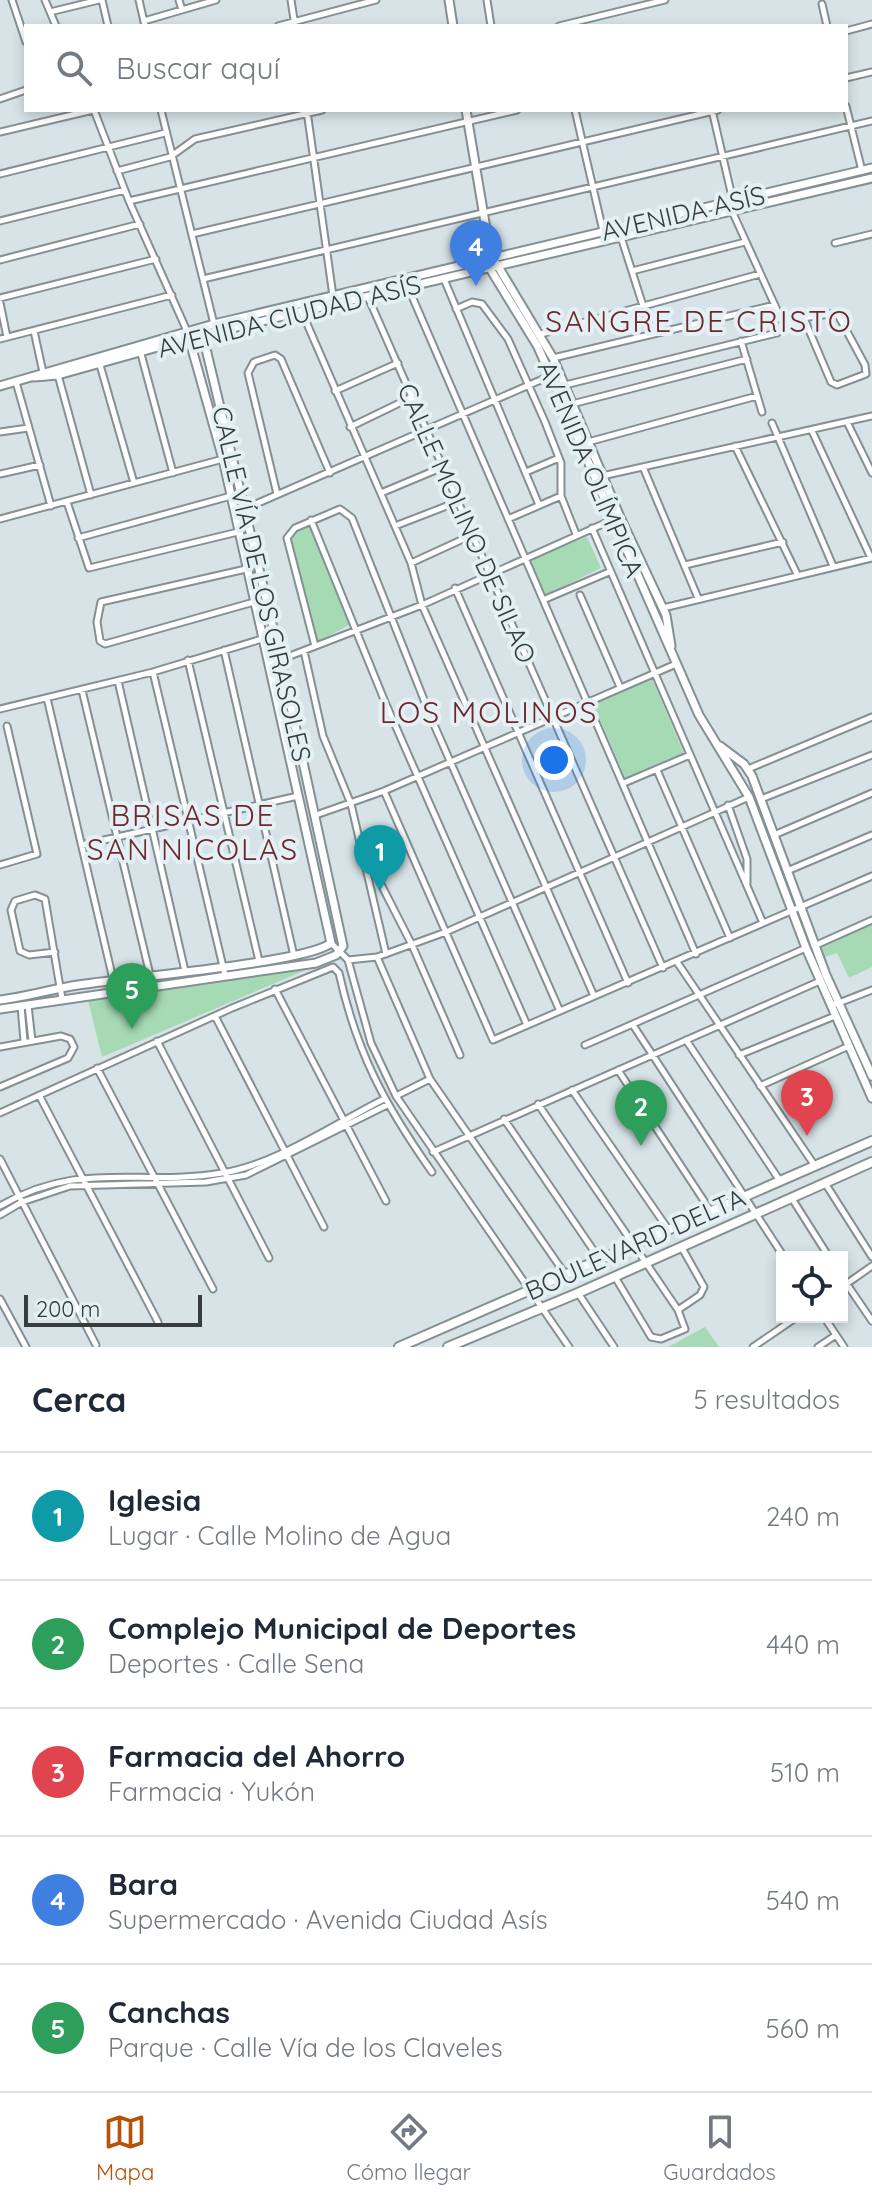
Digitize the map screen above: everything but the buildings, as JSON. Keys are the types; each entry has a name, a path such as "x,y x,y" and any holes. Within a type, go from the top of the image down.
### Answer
{"main road":[{"name":"BOULEVARD DELTA","path":"399,1347 872,1141"},
{"name":"BOULEVARD DELTA","path":"448,1347 682,1248 872,1162"}],"street":[{"path":"12,0 24,36"},
{"path":"45,0 55,24"},
{"path":"50,12 100,0 107,24"},
{"path":"139,0 145,23 216,0"},
{"path":"179,0 182,10"},
{"path":"291,0 295,24 376,0"},
{"path":"449,0 453,24"},
{"path":"487,0 491,24"},
{"path":"567,24 665,0"},
{"path":"822,4 827,24"},
{"path":"848,30 872,24"},
{"path":"848,78 872,72"},
{"path":"0,99 24,91"},
{"path":"0,132 85,112"},
{"path":"94,112 129,201 189,334"},
{"path":"161,112 170,157 214,324"},
{"path":"117,171 170,157 195,139 307,112 333,297"},
{"path":"466,112 491,263"},
{"path":"129,201 508,112"},
{"path":"575,112 603,231"},
{"path":"192,234 706,112"},
{"path":"565,385 777,333 782,323 732,211 733,201 714,112"},
{"path":"847,112 862,171"},
{"path":"203,279 872,121"},
{"path":"0,174 165,133"},
{"name":"AVENIDA ASÍS","path":"491,263 603,231 872,168"},
{"name":"AVENIDA CIUDAD ASÍS","path":"0,386 189,334 300,309 333,297 621,237 872,178"},
{"path":"0,221 125,190"},
{"path":"0,260 140,224"},
{"path":"835,243 872,234"},
{"path":"621,237 652,334"},
{"path":"632,271 745,242"},
{"path":"156,259 0,301 4,338 172,295"},
{"name":"AVENIDA CIUDAD ASÍS","path":"202,331 214,324 368,297 491,263"},
{"name":"AVENIDA OLÍMPICA","path":"491,263 541,334 553,358 555,374 565,385 616,518 663,608 671,633 671,648"},
{"name":"AVENIDA OLÍMPICA","path":"491,263 555,374 676,664 715,742 749,797 834,1004 835,1016 872,1098"},
{"path":"541,334 760,274"},
{"path":"443,278 539,505"},
{"path":"408,287 696,954"},
{"name":"CALLE MOLINO DE SILAO","path":"368,297 663,968"},
{"path":"456,309 472,302 485,306 508,339 559,458 561,496 576,534"},
{"path":"553,358 775,305"},
{"path":"300,309 411,563 422,605 594,996"},
{"path":"782,323 804,318 839,314 866,374 837,385 831,382 804,318"},
{"path":"34,331 44,374"},
{"name":"CALLE VÍA DE LOS GIRASOLES","path":"202,331 343,936 340,952"},
{"name":"AVENIDA CIUDAD ASÍS","path":"44,374 58,375 141,354 189,334"},
{"name":"CALLE VÍA DE LOS GIRASOLES","path":"189,334 223,459 331,943"},
{"path":"741,341 762,412"},
{"path":"141,354 173,473"},
{"path":"277,494 248,373 254,362 272,355 281,359 330,473"},
{"path":"572,404 747,359"},
{"path":"335,391 398,363"},
{"path":"100,365 134,483"},
{"path":"235,513 555,374"},
{"path":"58,375 91,495"},
{"path":"16,382 51,506"},
{"path":"587,442 757,396"},
{"path":"350,427 412,397"},
{"path":"602,476 848,424 872,416"},
{"path":"772,423 833,566"},
{"path":"848,424 872,473"},
{"path":"0,432 28,428"},
{"path":"663,608 871,558 812,431"},
{"path":"735,446 797,574"},
{"path":"526,472 559,458"},
{"path":"0,519 223,459"},
{"path":"0,474 40,465"},
{"path":"381,493 443,467"},
{"path":"643,467 698,598"},
{"path":"78,538 231,496"},
{"path":"508,519 561,496"},
{"path":"67,502 89,568 238,532"},
{"path":"395,526 457,502"},
{"path":"315,646 287,538 291,531 336,509 348,513 451,762 559,1009"},
{"path":"269,664 422,605 489,572 616,518"},
{"path":"311,520 418,777 527,1025"},
{"path":"592,528 763,924"},
{"path":"411,563 472,535"},
{"path":"685,565 783,542"},
{"path":"246,569 101,602 98,630 105,644 254,602"},
{"path":"543,600 609,572"},
{"path":"455,588 628,983"},
{"path":"580,595 620,687"},
{"path":"0,709 153,672 262,639"},
{"path":"224,650 294,956"},
{"path":"304,651 323,736 351,804 386,954"},
{"path":"188,660 259,961"},
{"path":"316,815 418,777 676,664"},
{"path":"153,672 225,975"},
{"path":"118,681 185,971"},
{"path":"82,690 150,975"},
{"path":"47,698 116,992"},
{"path":"748,769 872,717"},
{"path":"0,864 37,854 7,726"},
{"name":"AVENIDA OLÍMPICA","path":"715,742 748,769 774,835 796,910"},
{"path":"624,783 690,755"},
{"path":"761,799 872,755"},
{"path":"657,770 730,938"},
{"path":"384,791 493,1040 872,876"},
{"path":"774,835 872,793"},
{"path":"82,845 298,796"},
{"path":"348,960 377,957 446,932 749,797"},
{"path":"728,805 747,859 747,884"},
{"path":"786,871 872,835"},
{"path":"362,847 412,945 460,1055"},
{"path":"55,952 33,955 20,951 11,910 15,901 31,895 43,897 55,952 62,999"},
{"path":"585,1045 872,920"},
{"path":"0,1000 80,985 294,956 331,943 348,960 371,1043 396,1096 569,1347"},
{"name":"AVENIDA OLÍMPICA","path":"810,947 820,981 872,1076"},
{"path":"0,1009 316,963 340,952"},
{"path":"377,957 430,1079 566,1275"},
{"path":"677,962 815,1166"},
{"path":"0,1113 275,989 330,968 339,973 357,1043 386,1102 432,1172"},
{"path":"433,1152 820,981"},
{"path":"80,985 82,996"},
{"path":"275,989 386,1201"},
{"path":"834,1004 872,990"},
{"path":"24,1006 32,1041"},
{"path":"24,1006 24,1042"},
{"path":"215,1016 324,1227"},
{"path":"739,1055 835,1016"},
{"path":"633,1025 780,1251"},
{"path":"0,1047 65,1036 73,1042 74,1052 0,1087"},
{"path":"686,1040 780,1181"},
{"path":"157,1041 269,1258"},
{"path":"760,1086 849,1046"},
{"path":"97,1068 213,1289"},
{"path":"618,1070 710,1210"},
{"path":"396,1096 430,1079"},
{"path":"572,1090 668,1229"},
{"path":"39,1095 158,1322"},
{"path":"0,1206 81,1177 227,1176 386,1102"},
{"path":"538,1104 678,1310 685,1329 656,1340 649,1335 615,1277"},
{"path":"504,1119 600,1260"},
{"path":"0,1215 20,1199 85,1183 158,1183 227,1176 289,1156 344,1122"},
{"path":"0,1159 96,1345"},
{"path":"824,1182 872,1257"},
{"path":"791,1197 825,1251"},
{"path":"678,1310 703,1292 701,1279 682,1248"},
{"path":"848,1283 872,1266"},
{"path":"848,1291 872,1321"},
{"path":"578,1293 614,1347"},
{"path":"0,1299 26,1347"},
{"path":"753,1347 788,1323"},
{"path":"828,1323 844,1347"},
{"path":"818,1347 836,1335"}],"green space":[{"path":"310,526 349,625 316,643 290,533"},
{"path":"587,537 601,568 546,595 529,559"},
{"path":"651,676 684,754 625,778 592,700"},
{"path":"872,924 872,967 849,978 837,953 824,957 820,948"},
{"path":"308,969 102,1057 88,1000"},
{"path":"705,1327 719,1347 668,1347"}],"place":[{"name":"Bara","path":"476,286"},
{"name":"Iglesia","path":"380,891"},
{"name":"Canchas","path":"132,1029"},
{"name":"Farmacia del Ahorro","path":"807,1136"},
{"name":"Complejo Municipal de Deportes","path":"641,1146"}],"district":[{"name":"SANGRE DE CRISTO","path":"699,321"},
{"name":"LOS MOLINOS","path":"489,712"},
{"name":"BRISAS DE SAN NICOLAS","path":"193,832"}]}
